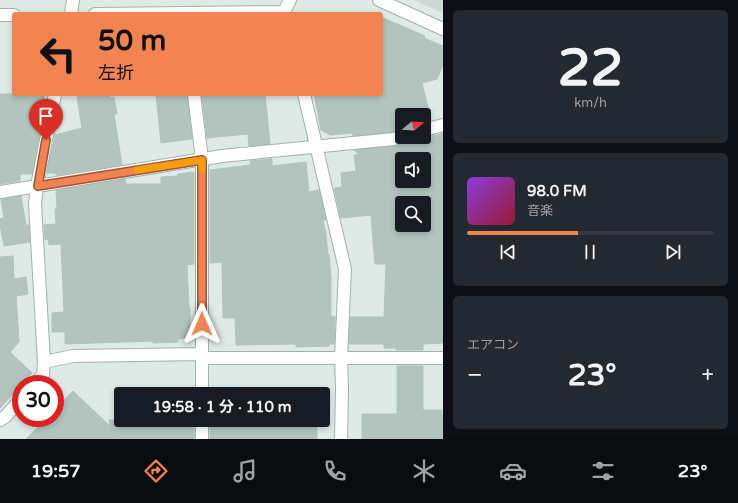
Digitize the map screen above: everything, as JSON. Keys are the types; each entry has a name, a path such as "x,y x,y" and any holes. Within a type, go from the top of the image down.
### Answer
{"street":[{"path":"70,12 73,0"},
{"path":"284,12 290,0"},
{"path":"379,0 443,29"},
{"path":"0,15 12,15"},
{"path":"43,375 44,362 36,204 55,96"},
{"path":"194,96 202,160 202,387"},
{"path":"304,96 345,270 341,358 341,439"},
{"path":"431,128 443,125"},
{"path":"0,192 222,156 395,139"},
{"path":"44,362 73,356 443,358"},
{"path":"0,420 12,409"},
{"path":"202,427 202,439"}],"shaded area":[{"path":"414,0 443,0 443,13"}],"building":[{"path":"383,18 425,36 424,38 443,46 443,65 437,79 422,83 428,108 395,108 395,132 353,136 352,133 330,135 321,130 314,96 383,96"},
{"path":"0,94 12,94 12,96 44,96 44,111 32,174 20,174 20,181 0,184"},
{"path":"156,96 187,96 192,139 161,143"},
{"path":"202,96 265,96 270,144 249,146 248,134 207,138"},
{"path":"77,97 114,97 117,114 114,114 122,165 56,175 56,173 47,173 55,135 82,128"},
{"path":"443,133 443,343 423,344 423,350 396,350 396,348 384,348 384,344 349,344 350,317 384,317 386,264 375,264 371,215 341,218 334,188 342,187 341,173 356,171 354,155 359,154 354,150 403,144 431,144 431,136"},
{"path":"272,159 272,166 306,162 309,192 319,190 326,220 323,220 328,255 329,254 331,277 331,316 335,317 334,344 329,344 329,346 296,347 296,344 236,345 235,318 223,318 222,262 210,263 210,170 251,165 250,161"},
{"path":"194,172 194,264 187,265 190,308 190,338 178,339 178,342 153,343 153,341 65,344 65,332 52,332 52,313 64,312 61,244 49,245 48,239 45,240 44,225 56,224 56,190 125,179 126,184 161,184 161,177 178,176 178,174"},
{"path":"21,196 26,225 29,225 30,242 4,246 0,225 0,219 4,218 1,199"},
{"path":"13,256 14,279 26,277 28,294 16,296 19,342 10,352 32,373 30,375 12,375 12,395 0,408 0,257"},
{"path":"397,366 423,366 423,410 442,410 443,439 362,439 362,414 397,414"},
{"path":"73,391 110,426 109,420 114,420 114,427 194,427 194,439 26,439 38,427 64,427 64,400"},
{"path":"210,427 317,427 317,439 210,439"}],"slow traffic":[{"path":"137,170 202,160 202,169"}],"route":[{"path":"46,140 38,186 202,160 202,324"}]}
